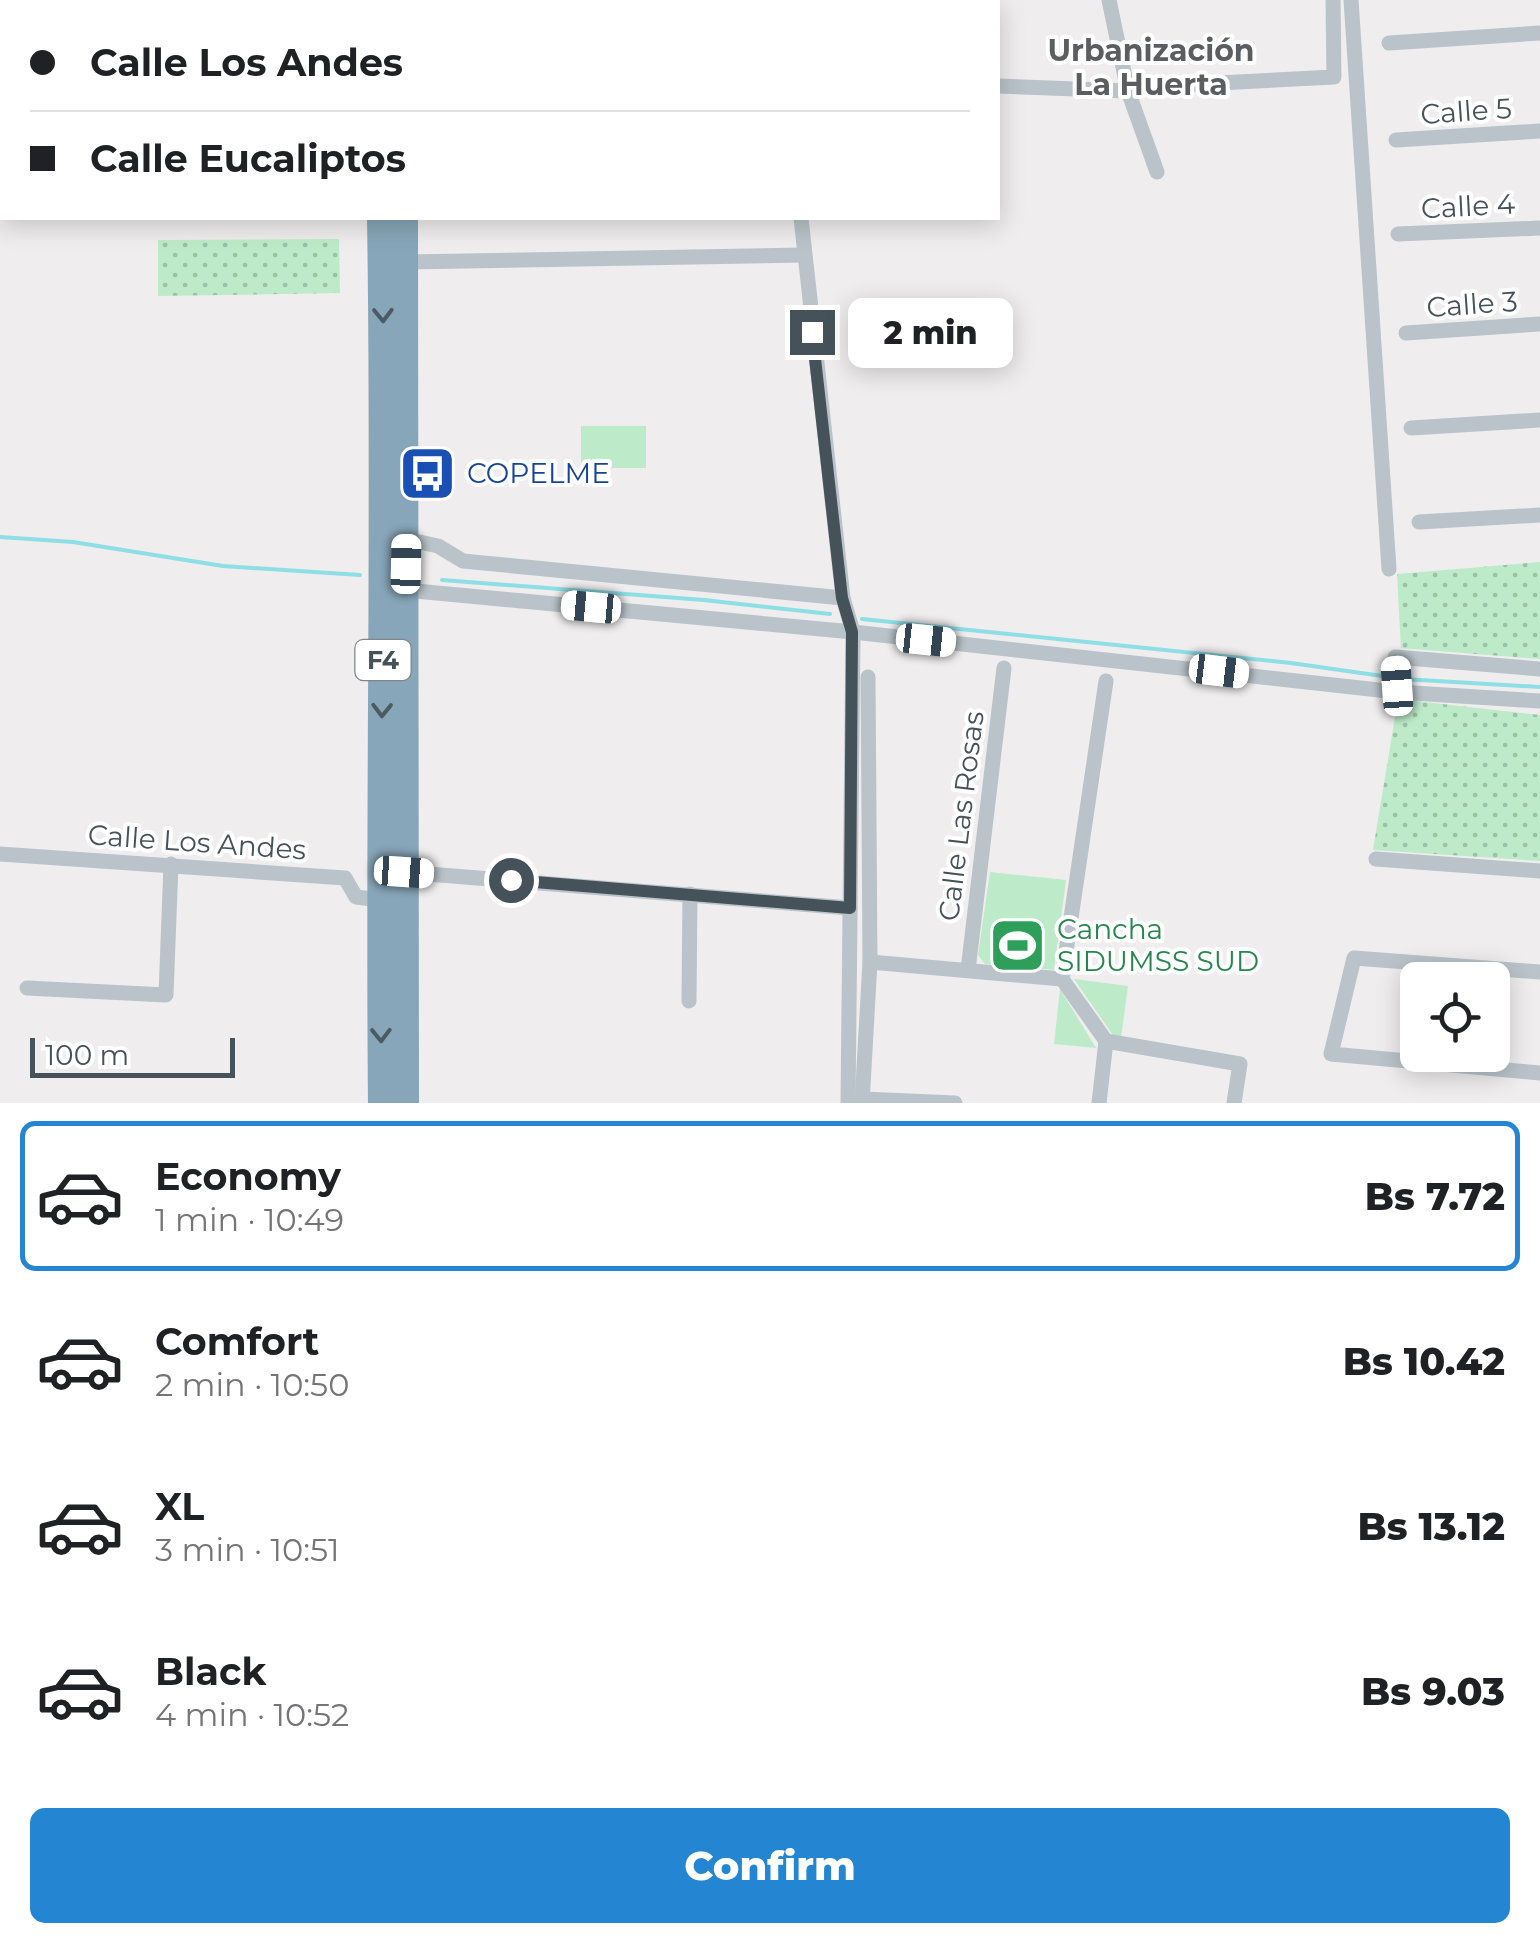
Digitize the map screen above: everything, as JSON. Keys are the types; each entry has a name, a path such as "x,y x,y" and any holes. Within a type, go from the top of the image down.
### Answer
{"highway":[{"name":"F4","path":"381,220 382,1103"},
{"name":"F4","path":"404,220 405,1103"}],"street":[{"path":"1109,0 1128,91 1157,172"},
{"path":"1000,86 1128,91 1140,87 1334,76 1332,0"},
{"path":"1350,0 1389,570"},
{"path":"1389,43 1540,33"},
{"name":"Calle 5","path":"1396,140 1540,131"},
{"path":"801,220 842,598 852,632 850,908 858,1102"},
{"name":"Calle 4","path":"1398,234 1540,228"},
{"path":"406,262 803,255"},
{"name":"Calle 3","path":"1406,333 1540,324"},
{"path":"1412,428 1540,420"},
{"path":"1419,522 1540,515"},
{"path":"406,539 438,546 464,561 842,598"},
{"path":"405,590 1540,701"},
{"path":"1397,689 1395,657 1540,669"},
{"name":"Calle Las Rosas","path":"968,970 1004,668"},
{"path":"858,1102 870,962 868,677"},
{"path":"1099,1103 1106,1041 1062,979 1106,680"},
{"name":"Calle Los Andes","path":"0,854 345,878 356,897 380,900"},
{"path":"1376,859 1540,871"},
{"path":"27,988 166,995 170,864"},
{"path":"404,872 850,908"},
{"path":"689,1001 690,894"},
{"path":"1540,972 1354,958 1332,1054 1540,1073"},
{"path":"870,962 1062,979"},
{"path":"1106,1041 1240,1064 1234,1103"},
{"path":"858,1102 956,1103"}],"green space":[{"path":"339,239 340,293 158,296 158,240"},
{"path":"581,426 646,426 646,468 581,468"},
{"path":"1540,562 1540,659 1401,648 1397,574"},
{"path":"1398,699 1540,715 1540,861 1373,850"},
{"path":"990,872 1066,880 1054,970 985,964 978,955"},
{"path":"1074,979 1128,986 1121,1038 1113,1035"},
{"path":"1060,989 1096,1048 1054,1044"}],"waterway":[{"path":"0,537 73,542 223,566 360,575"},
{"path":"442,580 830,614"},
{"path":"862,619 1291,663 1389,677"},
{"path":"1403,679 1540,687"}],"place":[{"name":"COPELME","path":"428,473"},
{"name":"Cancha SIDUMSS SUD","path":"1018,945"}],"district":[{"name":"Urbanización La Huerta","path":"1151,67"}],"route":[{"path":"511,880 850,908 852,632 842,598 812,332"}]}
